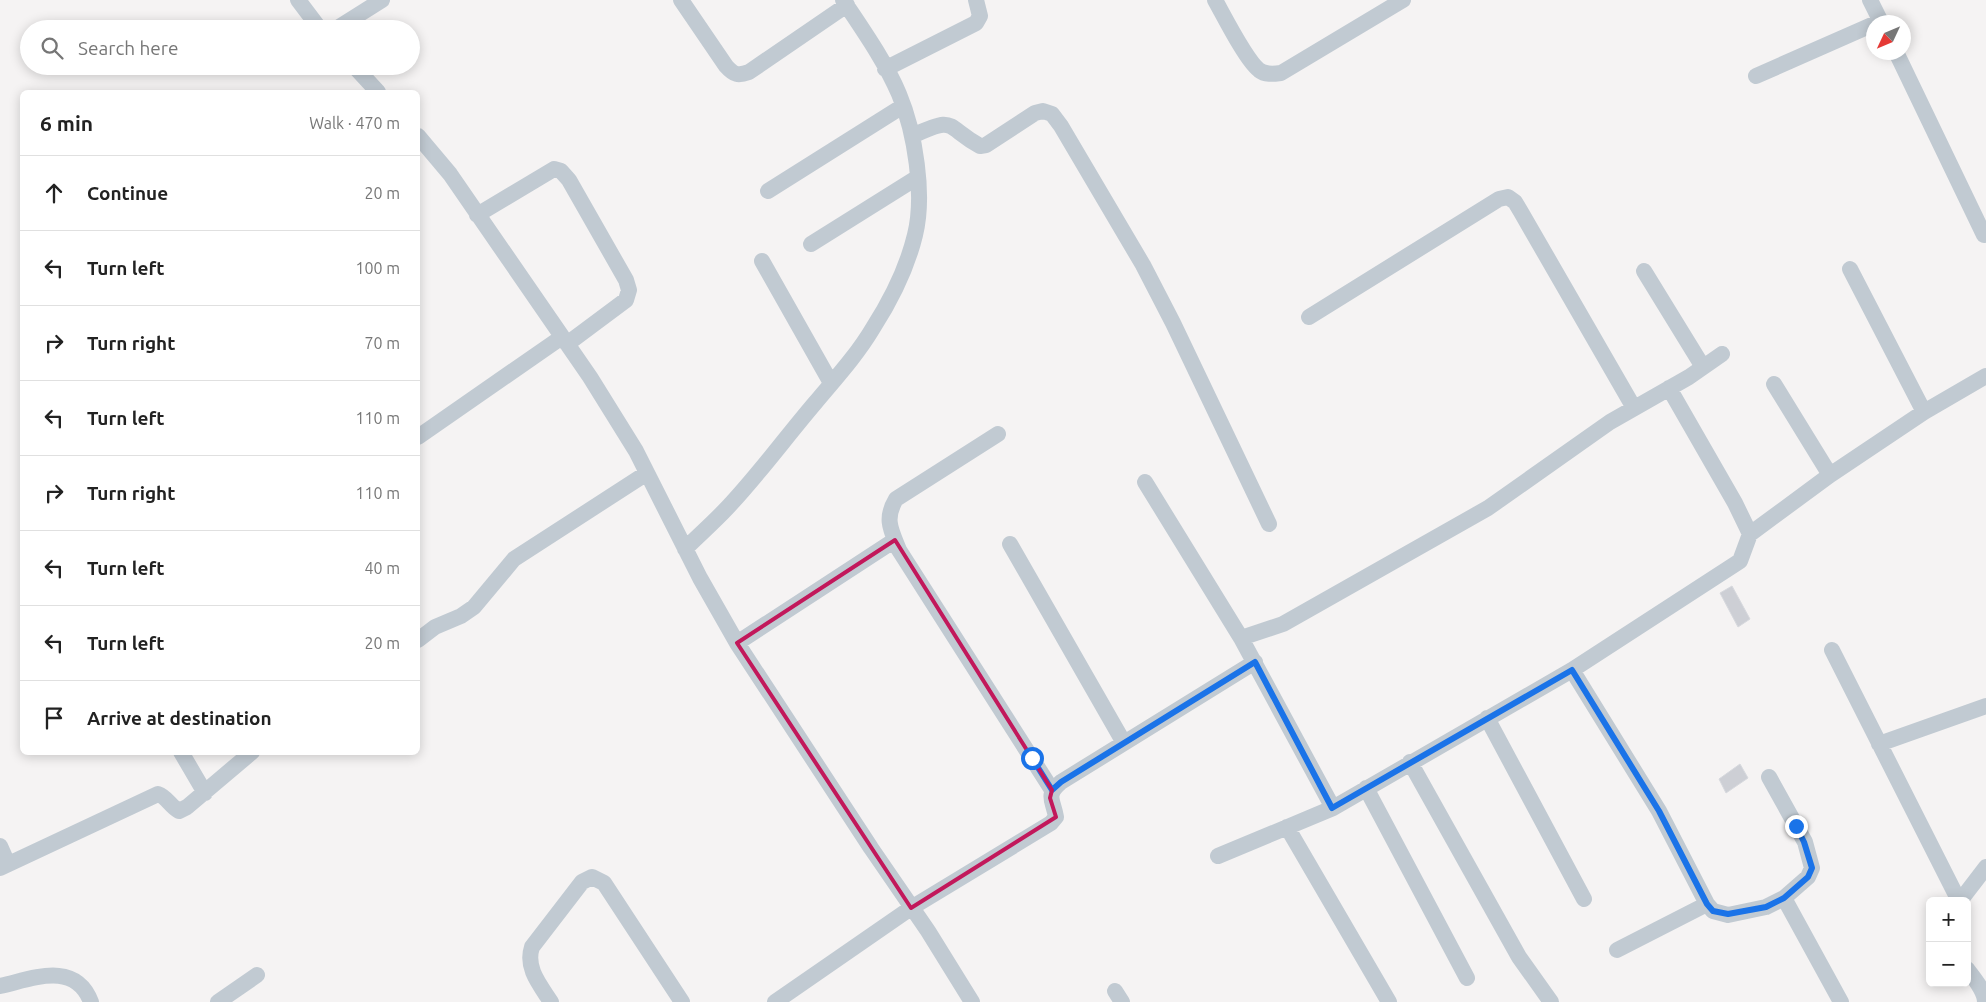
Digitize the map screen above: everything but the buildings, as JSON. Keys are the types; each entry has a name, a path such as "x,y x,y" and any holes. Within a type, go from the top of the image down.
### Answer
{"street":[{"path":"298,0 313,20"},
{"path":"350,20 382,0"},
{"path":"681,0 726,66 732,73 739,75 749,72 845,3 866,34 899,93 912,136 918,177 915,234 904,267 873,330 744,489 685,549"},
{"path":"885,68 976,23 980,16 976,0"},
{"path":"1215,0 1251,61 1260,71 1270,74 1281,73 1403,0"},
{"path":"1870,0 1875,15"},
{"path":"1756,76 1866,28"},
{"path":"1900,60 1984,235"},
{"path":"362,75 376,90"},
{"path":"768,191 903,106"},
{"path":"912,136 933,126 944,124 953,126 980,146 986,145 1036,113 1043,110 1052,114 1061,126 1148,274 1268,524"},
{"path":"420,138 450,174 565,340 621,425 708,594 737,643 870,848 928,931 972,1002"},
{"path":"420,436 626,300 629,290 626,280 569,180 560,171 554,169 477,214"},
{"path":"811,244 918,177"},
{"path":"1309,317 1499,200 1508,197 1515,202 1521,212 1634,408"},
{"path":"762,261 831,383"},
{"path":"1850,269 1924,412"},
{"path":"1644,271 1703,367"},
{"path":"1241,638 1283,624 1488,508 1610,422 1669,388 1722,354"},
{"path":"1218,856 1332,808 1572,670 1740,561 1750,534 1830,474 1924,412 1986,376"},
{"path":"1774,384 1830,474"},
{"path":"1669,388 1735,503 1750,534"},
{"path":"998,434 896,499 890,509 889,525 904,558 1052,790"},
{"path":"420,639 436,627 461,616 474,607 514,559 647,473"},
{"path":"1145,482 1255,662 1332,808"},
{"path":"737,643 895,540"},
{"path":"1010,544 1124,743"},
{"path":"1832,650 1957,897"},
{"path":"775,1002 912,908 1051,823 1056,817 1050,798 1052,790 1061,782 1255,662"},
{"path":"1572,670 1659,811 1707,904 1713,911 1728,914 1766,907 1784,898 1808,877 1812,868 1804,842 1769,777"},
{"path":"1879,744 1986,706"},
{"path":"1487,718 1584,899"},
{"path":"183,755 205,793"},
{"path":"0,846 4,866 158,794 164,796 173,807 179,810 187,807 205,793 249,755"},
{"path":"1410,762 1519,957 1551,1002"},
{"path":"1366,788 1467,978"},
{"path":"1287,827 1389,1002"},
{"path":"1962,897 1986,868"},
{"path":"551,1002 532,972 528,958 532,947 582,882 592,877 604,883 682,1002"},
{"path":"1784,898 1841,1002"},
{"path":"1616,950 1707,904"},
{"path":"0,986 52,975 62,975 73,979 83,988 91,1002"},
{"path":"218,1002 257,975"},
{"path":"1971,975 1981,989 1985,1002"}],"highlighted area":[{"path":"895,540 1052,790 1050,798 1056,817 911,908 737,643"}],"route":[{"path":"1032,758 1052,790 1061,782 1255,662 1332,808 1572,670 1659,811 1707,904 1713,911 1728,914 1766,907 1784,898 1808,877 1812,868 1804,842 1796,826"}]}
